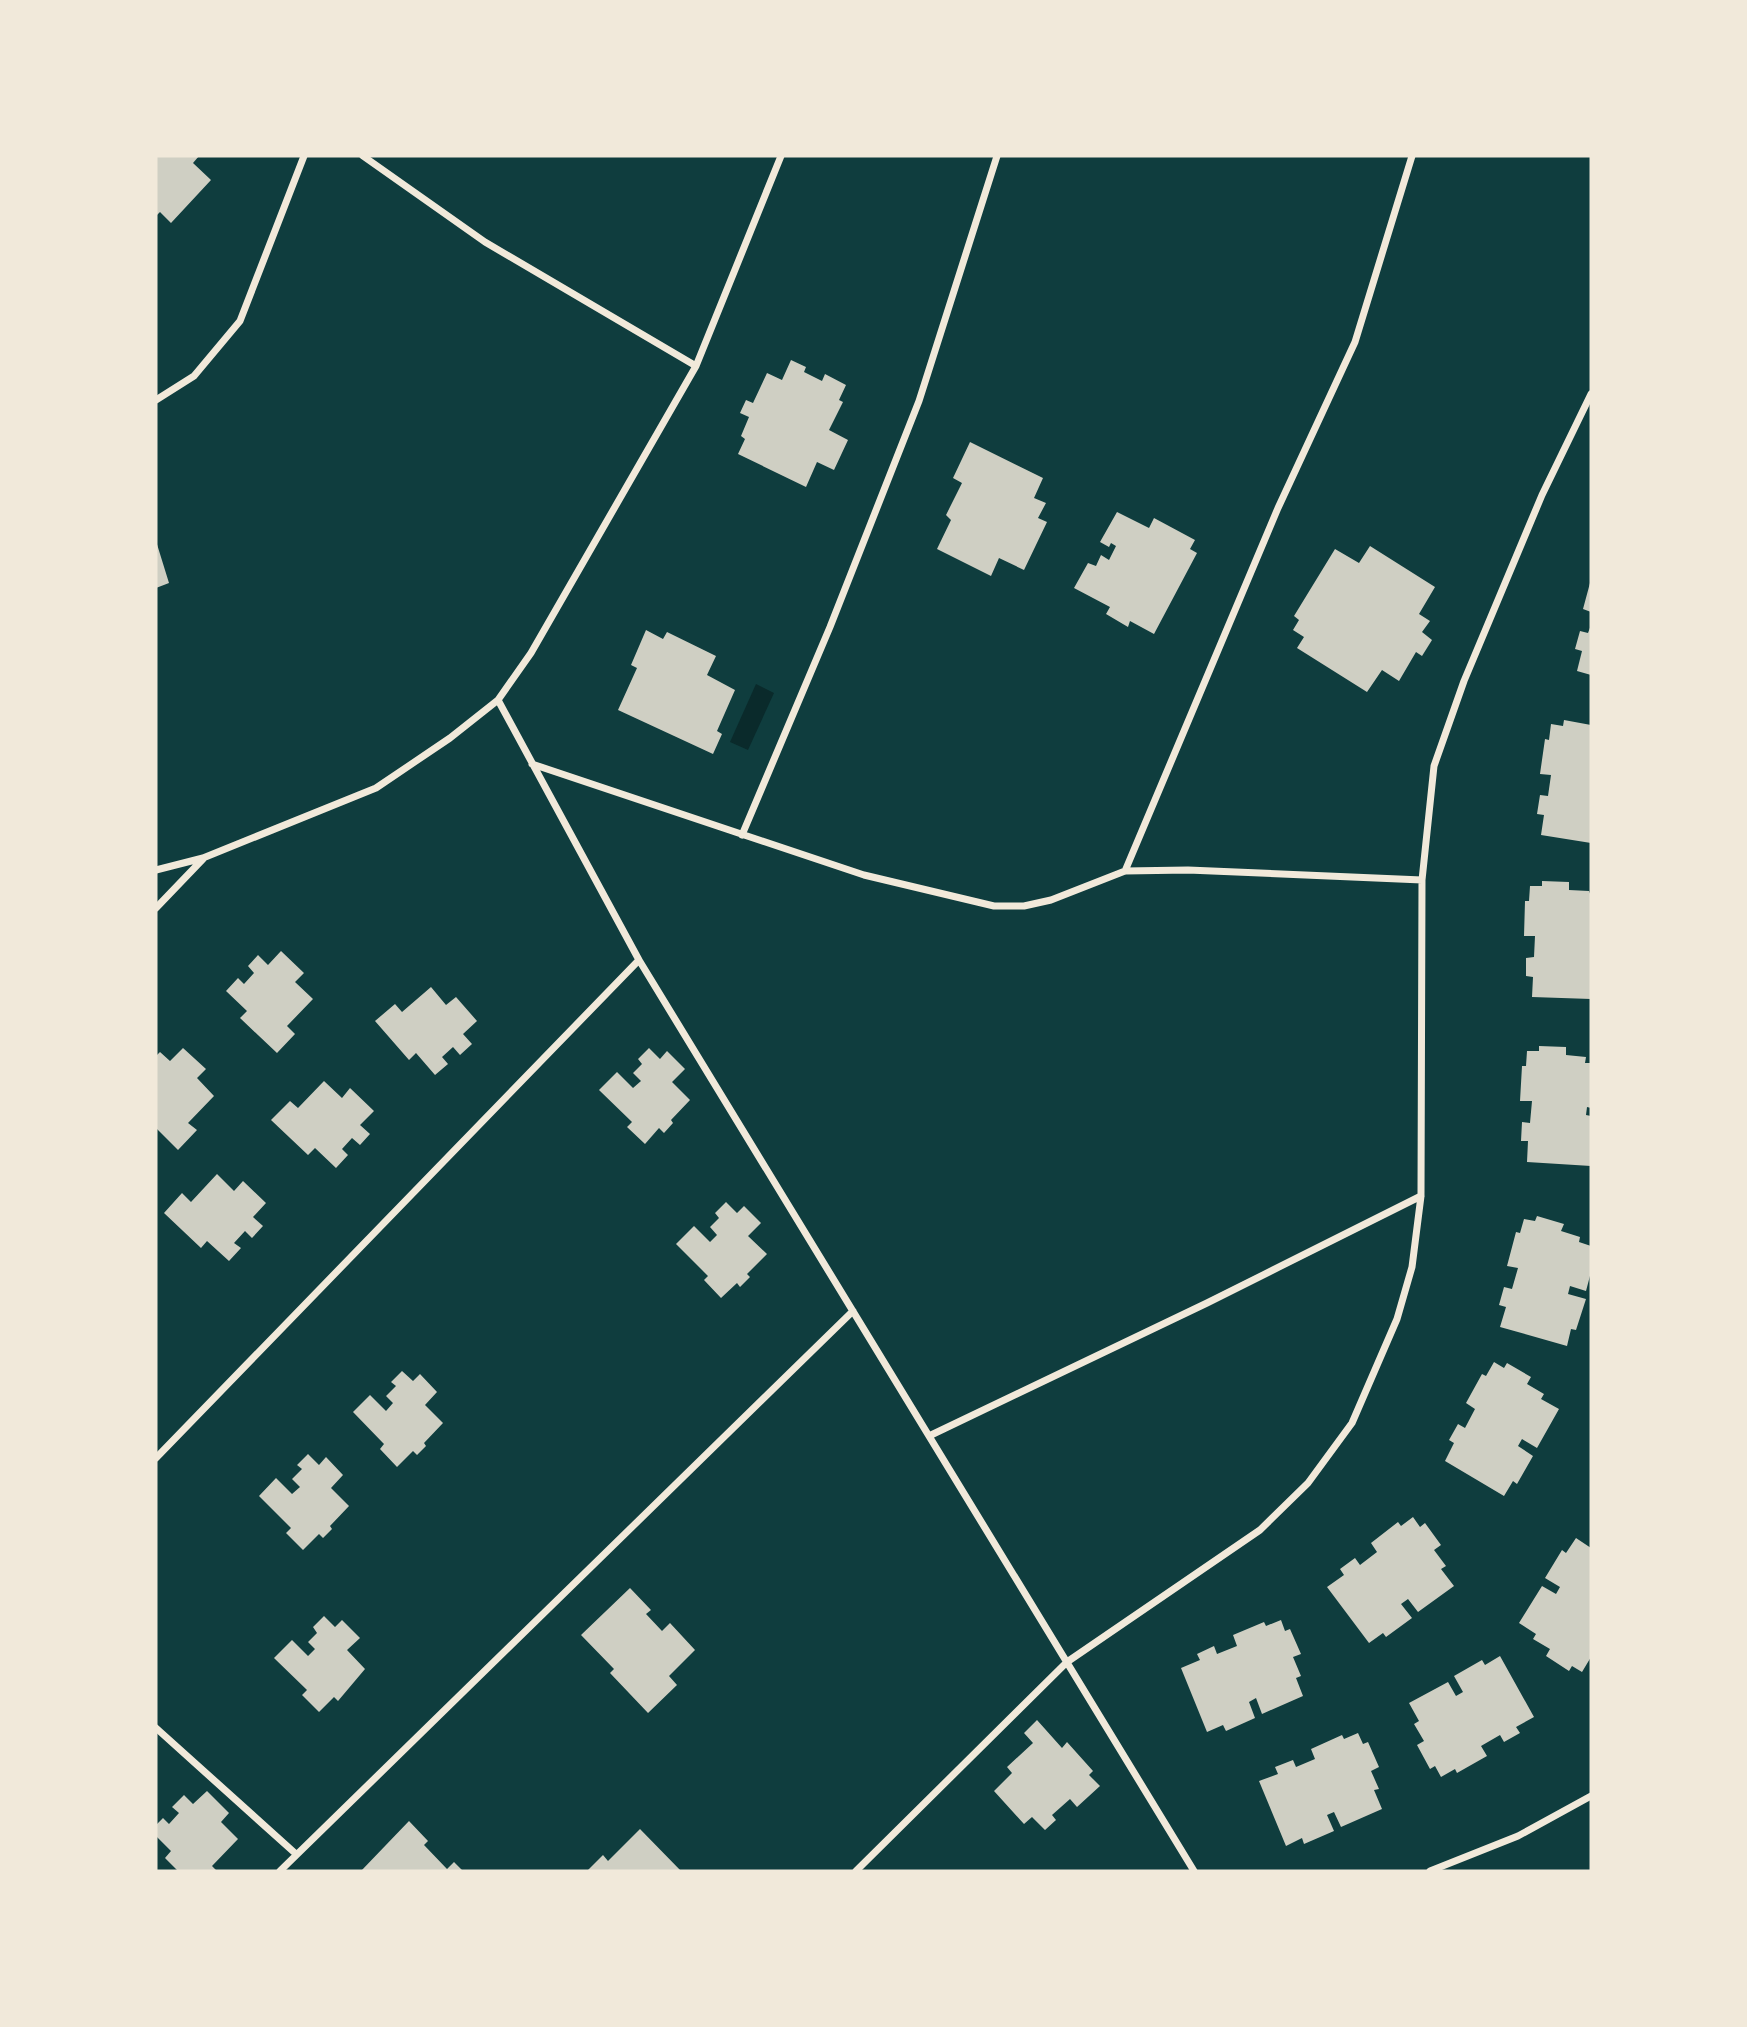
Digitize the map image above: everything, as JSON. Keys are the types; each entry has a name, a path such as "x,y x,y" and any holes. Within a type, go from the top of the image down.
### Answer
{"street":[{"path":"156,400 194,376 240,321 304,156"},
{"path":"363,156 485,242 695,366"},
{"path":"156,870 204,858 376,788 450,738 498,700 531,653 695,366 781,156"},
{"path":"742,835 830,627 919,401 997,156"},
{"path":"1125,871 1278,508 1355,342 1412,156"},
{"path":"856,1871 1067,1662 1260,1530 1307,1483 1352,1423 1397,1319 1412,1267 1421,1196 1422,880 1434,766 1460,693 1542,495 1591,394"},
{"path":"498,700 639,960 1194,1871"},
{"path":"531,764 864,875 994,906 1024,906 1051,900 1125,871 1188,870 1422,880"},
{"path":"156,908 204,858"},
{"path":"156,1458 639,960"},
{"path":"929,1436 1186,1314 1421,1196"},
{"path":"280,1871 853,1311"},
{"path":"156,1728 296,1854"},
{"path":"1430,1871 1518,1836 1591,1796"}],"water":[{"path":"756,684 774,693 748,750 730,742"}],"building":[{"path":"156,156 199,156 193,163 211,180 171,223 160,212 156,216"},
{"path":"791,360 806,367 804,372 822,381 825,374 846,385 839,400 843,402 829,430 848,440 834,470 817,462 806,487 738,454 745,439 741,436 749,417 740,413 746,400 753,403 767,373 782,380"},
{"path":"970,442 1043,478 1034,498 1046,503 1038,518 1047,522 1024,570 999,558 991,576 937,549 951,520 946,515 962,483 953,478"},
{"path":"1117,512 1149,528 1154,518 1195,540 1190,549 1197,553 1154,634 1130,621 1128,627 1106,614 1110,607 1074,588 1088,563 1096,566 1101,555 1109,560 1116,546 1111,543 1109,547 1100,542"},
{"path":"156,541 169,583 156,588"},
{"path":"1370,546 1435,587 1419,614 1430,621 1422,632 1432,640 1422,656 1416,652 1399,681 1382,670 1367,692 1297,648 1304,637 1293,630 1299,620 1294,616 1335,549 1359,563"},
{"path":"1591,583 1591,612 1583,609"},
{"path":"1591,625 1591,675 1577,671 1582,651 1575,649 1580,631 1588,633"},
{"path":"646,630 663,639 667,632 716,656 707,675 735,690 717,731 722,734 713,754 618,710 637,668 631,665"},
{"path":"1564,720 1591,725 1591,843 1541,835 1544,815 1537,814 1540,795 1548,796 1551,775 1540,774 1545,739 1549,740 1551,724 1563,726"},
{"path":"1542,881 1569,882 1569,890 1589,891 1591,999 1532,997 1533,977 1526,976 1526,958 1534,957 1535,936 1524,936 1525,901 1529,901 1530,886 1542,886"},
{"path":"281,951 304,973 295,982 313,999 287,1026 295,1034 277,1053 240,1018 247,1011 226,991 238,978 244,984 254,973 248,966 258,955 268,965"},
{"path":"431,987 446,1005 456,997 477,1021 463,1034 472,1044 460,1055 453,1047 442,1057 448,1064 435,1075 416,1053 409,1060 375,1021 395,1004 402,1012"},
{"path":"1539,1046 1566,1047 1566,1055 1586,1057 1585,1063 1591,1063 1591,1108 1587,1107 1586,1115 1591,1116 1591,1166 1527,1162 1528,1141 1521,1141 1522,1122 1530,1123 1532,1101 1520,1101 1522,1066 1526,1066 1527,1051 1539,1051"},
{"path":"183,1048 206,1069 197,1078 214,1096 188,1123 197,1130 178,1150 156,1128 156,1056 160,1052 170,1061"},
{"path":"649,1048 660,1059 667,1051 685,1069 672,1082 690,1100 671,1120 673,1123 664,1133 659,1128 645,1144 627,1127 632,1122 599,1090 617,1072 633,1088 641,1081 633,1073 642,1064 638,1059"},
{"path":"324,1081 342,1098 350,1088 374,1111 360,1125 370,1134 360,1145 352,1138 342,1149 348,1155 336,1168 315,1148 308,1155 271,1120 290,1101 298,1108"},
{"path":"217,1174 234,1191 243,1181 266,1203 253,1217 263,1226 252,1238 245,1231 234,1243 241,1248 229,1261 207,1241 201,1248 164,1213 182,1193 191,1202"},
{"path":"726,1202 737,1213 744,1206 761,1223 748,1236 767,1254 747,1274 750,1277 740,1287 737,1283 721,1298 704,1280 708,1276 676,1244 694,1226 710,1242 717,1235 710,1227 719,1218 715,1213"},
{"path":"1537,1216 1564,1224 1561,1231 1580,1237 1579,1242 1591,1246 1591,1272 1586,1291 1570,1286 1568,1294 1586,1299 1576,1330 1571,1329 1567,1346 1500,1327 1506,1307 1499,1305 1504,1287 1512,1289 1518,1268 1507,1266 1516,1232 1520,1233 1524,1219 1535,1221"},
{"path":"1494,1362 1504,1368 1507,1363 1531,1377 1527,1384 1544,1394 1541,1399 1559,1409 1537,1448 1522,1439 1518,1446 1533,1456 1517,1484 1513,1481 1504,1496 1445,1461 1454,1443 1449,1440 1458,1424 1465,1428 1475,1409 1466,1403 1482,1374 1486,1376"},
{"path":"402,1371 413,1381 420,1374 437,1392 425,1405 443,1423 424,1443 426,1446 417,1455 413,1451 397,1467 380,1449 384,1444 353,1412 370,1395 386,1411 393,1403 386,1396 396,1386 391,1382"},
{"path":"308,1454 319,1465 326,1457 343,1475 331,1488 349,1506 330,1526 332,1529 323,1538 319,1534 303,1550 286,1533 291,1528 259,1496 276,1478 292,1494 300,1487 292,1479 302,1469 297,1465"},
{"path":"1413,1517 1420,1527 1425,1523 1441,1545 1434,1550 1446,1566 1441,1569 1454,1586 1418,1612 1408,1599 1401,1604 1412,1618 1386,1637 1383,1633 1369,1643 1327,1587 1344,1575 1340,1569 1355,1558 1360,1565 1377,1552 1371,1543 1398,1522 1401,1526"},
{"path":"1576,1538 1591,1548 1591,1657 1582,1672 1572,1666 1569,1671 1546,1656 1550,1649 1533,1639 1536,1634 1519,1623 1542,1586 1556,1594 1560,1587 1545,1578 1562,1550 1566,1553"},
{"path":"630,1588 651,1610 646,1614 662,1631 670,1623 695,1650 669,1676 677,1685 648,1713 610,1673 614,1669 581,1635"},
{"path":"324,1616 335,1627 342,1620 360,1638 347,1650 365,1669 338,1701 334,1697 319,1712 302,1695 307,1690 274,1658 292,1640 308,1656 315,1649 308,1642 317,1633 313,1627"},
{"path":"1281,1620 1285,1631 1290,1629 1301,1654 1293,1657 1301,1676 1296,1678 1303,1696 1262,1714 1256,1698 1249,1702 1255,1718 1226,1731 1223,1725 1207,1732 1181,1668 1200,1660 1197,1654 1214,1646 1217,1654 1237,1646 1233,1635 1264,1622 1266,1626"},
{"path":"1500,1656 1534,1717 1516,1727 1520,1733 1504,1742 1500,1735 1481,1746 1487,1756 1457,1773 1455,1769 1441,1777 1435,1766 1430,1769 1417,1745 1424,1741 1414,1724 1419,1721 1409,1703 1448,1682 1456,1696 1463,1692 1454,1676 1482,1660 1485,1665"},
{"path":"1037,1720 1062,1748 1067,1742 1093,1771 1089,1775 1100,1786 1077,1807 1070,1799 1052,1815 1056,1820 1045,1830 1032,1817 1024,1824 994,1791 1012,1773 1007,1767 1033,1743 1024,1733"},
{"path":"1358,1733 1363,1744 1368,1742 1379,1767 1371,1771 1379,1789 1374,1790 1382,1809 1341,1827 1334,1812 1327,1815 1334,1831 1304,1844 1302,1838 1286,1846 1259,1781 1278,1774 1275,1767 1293,1760 1296,1767 1315,1759 1311,1749 1342,1735 1344,1739"},
{"path":"207,1791 229,1813 221,1822 238,1839 212,1866 217,1871 178,1871 165,1858 171,1851 156,1836 156,1825 163,1818 169,1824 179,1813 172,1807 184,1795 193,1804"},
{"path":"409,1821 428,1841 424,1845 447,1869 454,1862 463,1871 361,1871"},
{"path":"640,1829 681,1871 587,1871 603,1855 608,1861"}]}
